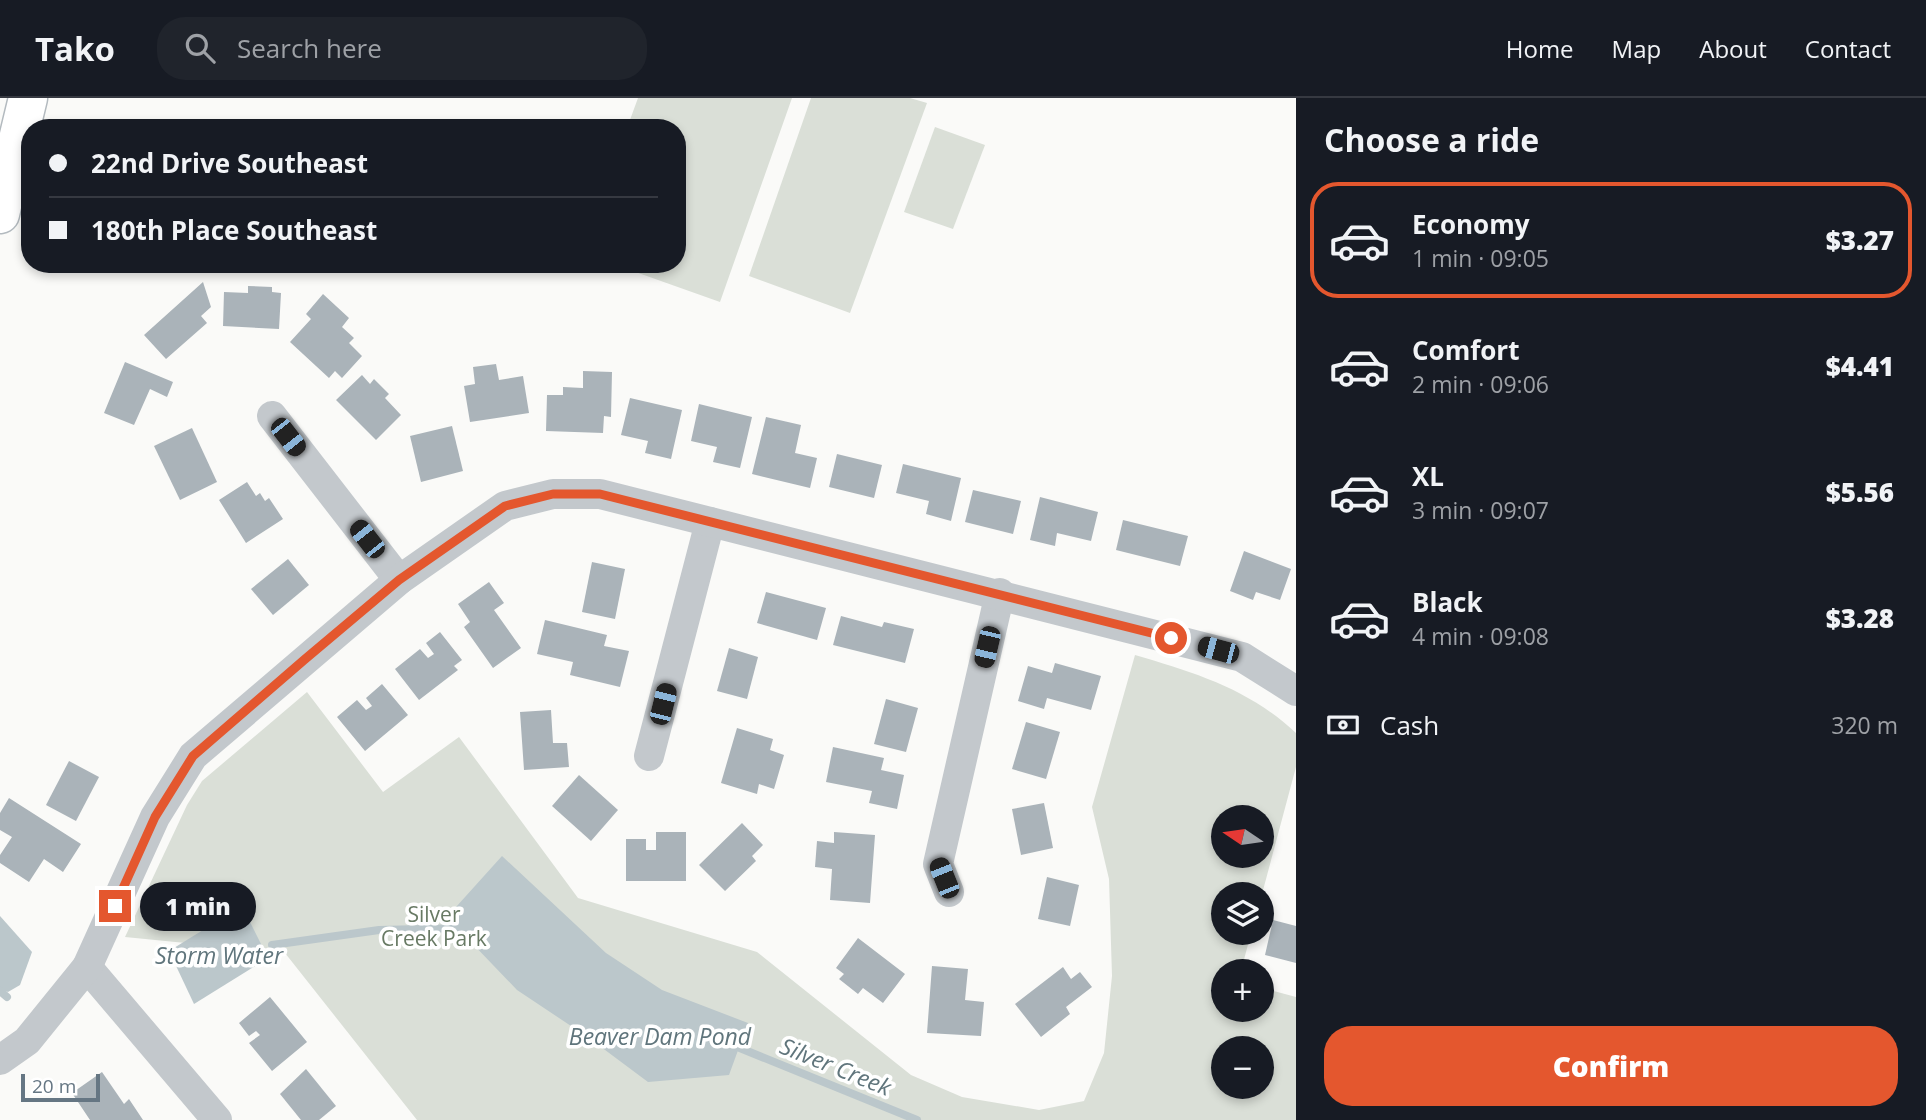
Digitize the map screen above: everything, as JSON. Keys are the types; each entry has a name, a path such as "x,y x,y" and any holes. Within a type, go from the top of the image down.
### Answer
{"street":[{"path":"22,119 28,98"},
{"path":"2,195 21,124"},
{"path":"272,416 399,580"},
{"path":"0,1060 27,1041 87,967 155,817 193,756 399,580 505,506 553,494 600,494 1000,593 1242,657 1296,691"},
{"path":"649,756 710,522"},
{"path":"949,892 938,864 1000,593"},
{"path":"87,967 217,1120"}],"green space":[{"path":"638,98 792,98 720,302 638,273 686,273 686,119 630,119"},
{"path":"811,98 910,98 927,103 850,313 749,276"},
{"path":"935,127 985,145 953,229 904,212"},
{"name":"Silver Creek Park","path":"1135,655 1221,684 1260,705 1296,733 1296,767 1274,849 1274,805 1211,805 1211,868 1269,868 1265,882 1211,882 1211,945 1248,945 1244,959 1211,959 1211,1022 1274,1022 1274,991 1296,997 1296,1120 417,1120 285,953 125,937 187,805 202,781 307,692 383,792 459,737 578,898 757,952 911,1075 962,1097 1039,1110 1084,1101 1104,1053 1112,976 1109,879 1092,807"}],"water":[{"name":"Beaver Dam Pond","path":"502,856 606,953 662,990 748,1023 729,1075 648,1082 517,990 447,917"},
{"name":"Storm Water","path":"242,906 268,958 194,1004 169,951"},
{"path":"0,916 32,952 20,985 8,992 0,989"}],"building":[{"path":"203,282 211,307 201,316 207,323 166,359 144,335"},
{"path":"248,286 272,287 272,292 281,293 279,329 223,326 224,292 248,293"},
{"path":"323,294 349,318 342,327 354,338 349,343 362,356 342,378 335,371 329,378 290,342 311,319 306,314"},
{"path":"125,362 173,382 167,397 150,389 134,425 104,413"},
{"path":"496,364 499,380 523,376 529,413 470,422 464,386 475,384 473,367"},
{"path":"583,371 612,372 611,417 604,416 603,433 546,431 547,395 563,395 563,387 583,388"},
{"path":"362,375 370,384 374,379 389,394 385,398 401,415 376,440 336,400"},
{"path":"630,398 682,410 671,459 645,453 648,441 621,435"},
{"path":"699,404 752,417 740,468 713,462 717,447 691,441"},
{"path":"766,417 801,425 795,453 817,458 810,488 752,474"},
{"path":"452,426 463,471 421,482 410,436"},
{"path":"192,428 217,482 180,500 154,446"},
{"path":"837,454 882,465 874,498 829,487"},
{"path":"903,464 961,478 951,521 926,514 929,501 896,493"},
{"path":"247,482 256,496 260,493 265,501 269,498 283,519 246,543 219,500"},
{"path":"973,490 1021,501 1013,534 965,522"},
{"path":"1040,497 1098,512 1091,541 1057,533 1055,546 1030,540"},
{"path":"1123,520 1188,536 1180,566 1116,550"},
{"path":"1244,551 1291,569 1280,600 1256,592 1253,600 1230,591"},
{"path":"288,559 309,585 273,615 251,589"},
{"path":"592,562 625,569 615,619 582,612"},
{"path":"489,582 504,603 494,610 521,648 493,668 464,627 470,622 458,604"},
{"path":"766,592 826,608 817,640 757,623"},
{"path":"841,616 882,627 884,622 914,629 905,663 833,645"},
{"path":"545,620 607,635 604,646 629,651 620,687 570,675 573,662 537,654"},
{"path":"440,632 462,660 454,666 458,670 419,700 395,669 420,649 428,658 434,654 426,643"},
{"path":"729,648 758,657 747,699 717,691"},
{"path":"1055,663 1101,676 1091,710 1047,698 1044,709 1018,701 1028,666 1052,673"},
{"path":"382,684 408,715 365,751 337,717 357,700 366,710 372,706 366,698"},
{"path":"886,699 918,708 906,752 874,744"},
{"path":"551,710 553,743 567,743 569,767 524,770 520,712"},
{"path":"1026,722 1060,732 1046,779 1012,769"},
{"path":"737,728 773,739 770,750 784,755 774,789 759,784 757,794 721,783"},
{"path":"833,747 884,758 881,770 904,775 897,809 869,803 872,791 826,782"},
{"path":"69,761 99,777 76,821 46,805"},
{"path":"579,775 618,810 591,841 552,806"},
{"path":"9,798 81,844 63,872 44,859 29,882 0,863 0,855 12,837 0,830 0,813"},
{"path":"1044,803 1053,848 1021,855 1012,809"},
{"path":"742,823 763,845 752,856 756,861 725,891 699,865"},
{"path":"656,832 686,832 686,881 626,881 626,839 646,839 646,850 656,850"},
{"path":"834,832 875,835 870,903 830,900 832,869 815,867 817,841 834,843"},
{"path":"1047,877 1079,885 1070,926 1038,919"},
{"path":"1274,920 1296,926 1296,963 1265,955 1267,945 1274,945"},
{"path":"858,938 905,974 883,1003 863,988 858,994 839,979 844,974 836,968"},
{"path":"932,966 968,969 965,1000 984,1002 981,1036 927,1033"},
{"path":"1063,967 1071,979 1080,972 1092,987 1066,1007 1070,1014 1041,1037 1015,1004"},
{"path":"270,997 307,1042 272,1071 249,1043 260,1035 256,1031 249,1036 239,1023"},
{"path":"306,1069 336,1106 319,1120 301,1120 280,1094"},
{"path":"102,1072 124,1104 129,1099 143,1120 90,1120 72,1093"}],"waterway":[{"name":"Silver Creek","path":"272,945 379,930 467,928"},
{"name":"Silver Creek","path":"0,991 7,997"},
{"name":"Silver Creek","path":"730,1044 917,1120"}],"route":[{"path":"115,906 155,817 193,756 399,580 505,506 553,494 600,494 1171,638"}]}
